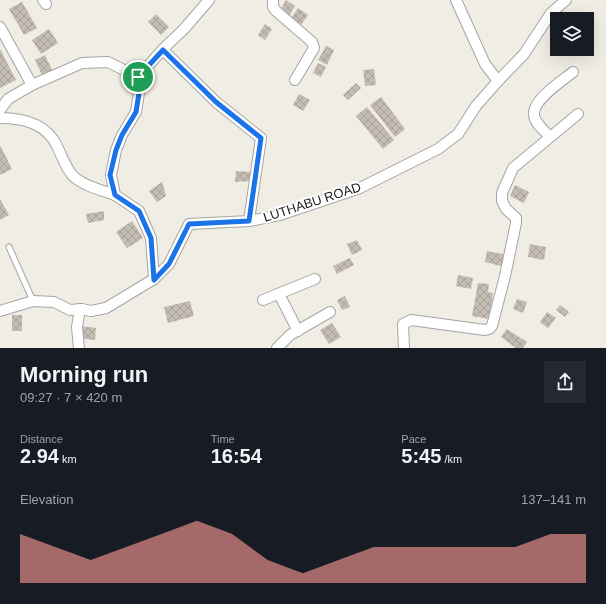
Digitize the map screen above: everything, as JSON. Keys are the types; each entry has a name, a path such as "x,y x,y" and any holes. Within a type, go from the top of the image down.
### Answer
{"street":[{"path":"115,195 110,175 116,150 122,135 136,112 139,93 138,77 184,29 209,0"},
{"path":"273,0 276,11 312,42 314,48 294,80"},
{"path":"456,0 485,64 498,81"},
{"name":"LUTHABU ROAD","path":"0,311 33,301 54,302 70,310 80,309 91,311 106,308 154,280 169,264 189,224 249,221 280,215 360,188 438,149 458,134 476,106 524,54 552,13 566,0"},
{"path":"0,27 32,85"},
{"path":"163,50 216,102 261,138 249,221"},
{"path":"0,110 8,99 32,85 82,63 108,62 138,77"},
{"path":"550,137 537,123 534,116 534,107 540,99 572,72"},
{"path":"404,348 403,324 411,320 485,330 492,326 505,276 516,223 516,218 506,209 502,201 502,193 513,168 578,114"},
{"path":"0,118 20,119 38,125 46,131 57,145 63,161 73,176 86,185 115,195 139,211 151,238 154,280"},
{"path":"264,300 315,279"},
{"path":"279,294 298,331"},
{"path":"79,348 77,327 80,309"},
{"path":"277,348 290,335 330,312"}],"lane":[{"path":"9,247 33,301"}],"building":[{"path":"286,0 295,6 289,16 280,10"},
{"path":"22,2 37,28 24,35 9,9"},
{"path":"298,8 308,15 301,25 291,18"},
{"path":"156,14 169,27 161,35 148,22"},
{"path":"265,24 272,29 265,40 258,35"},
{"path":"49,29 58,43 41,54 32,40"},
{"path":"326,46 334,50 327,65 318,60"},
{"path":"0,49 16,80 0,88"},
{"path":"45,55 52,70 42,75 35,60"},
{"path":"318,63 326,67 321,77 313,73"},
{"path":"374,69 376,85 365,86 363,70"},
{"path":"356,83 361,88 348,100 343,95"},
{"path":"299,94 310,100 303,111 293,105"},
{"path":"381,97 405,129 395,137 370,105"},
{"path":"367,107 394,140 383,149 356,116"},
{"path":"0,145 12,169 0,175"},
{"path":"236,171 251,172 251,181 235,182"},
{"path":"162,182 166,196 157,202 149,191"},
{"path":"515,185 529,192 524,203 510,196"},
{"path":"0,199 9,215 0,220"},
{"path":"104,211 104,220 88,223 86,214"},
{"path":"132,221 143,238 127,248 116,232"},
{"path":"357,240 362,250 352,255 347,244"},
{"path":"530,244 546,247 544,260 528,257"},
{"path":"487,251 508,255 505,267 485,262"},
{"path":"350,258 354,265 337,274 333,266"},
{"path":"458,275 473,278 471,289 456,286"},
{"path":"478,283 489,284 488,292 493,293 489,319 472,316"},
{"path":"345,296 350,307 342,310 337,300"},
{"path":"517,299 527,302 523,313 513,309"},
{"path":"190,301 194,316 168,323 164,307"},
{"path":"560,305 569,312 565,317 556,310"},
{"path":"547,312 556,318 548,328 540,322"},
{"path":"12,315 22,315 22,331 12,331"},
{"path":"332,323 341,337 329,344 320,330"},
{"path":"80,326 96,328 95,340 78,338"},
{"path":"507,329 527,342 523,348 516,348 501,337"}],"route":[{"path":"163,50 216,102 261,138 249,221 237,223 189,224 169,264 154,280 151,238 139,211 115,195 110,175 116,150 122,135 136,112 139,93 138,77 145,72 163,50"}]}
